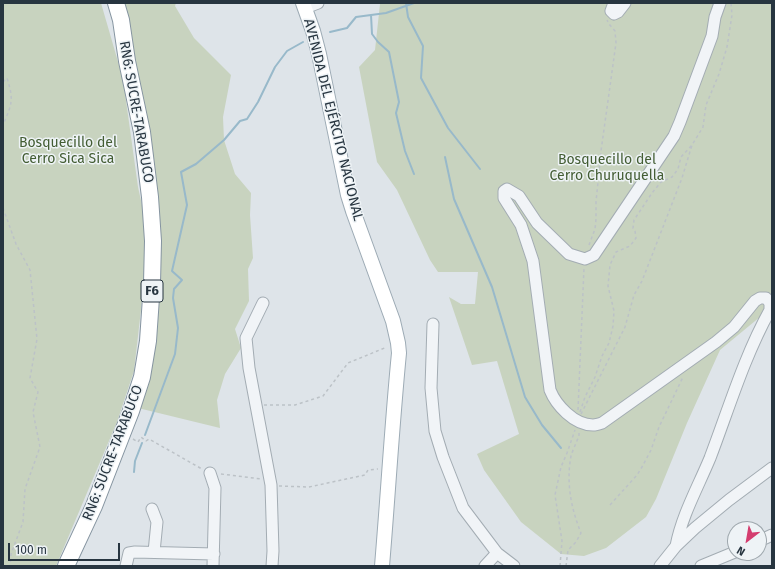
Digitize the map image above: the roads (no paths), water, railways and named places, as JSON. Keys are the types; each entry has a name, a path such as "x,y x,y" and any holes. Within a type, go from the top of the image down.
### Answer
{"highway":[{"name":"RN6: SUCRE-TARABUCO","path":"66,566 94,506 122,434 142,377 148,341 153,240 150,196 142,132 127,61 121,20 116,3"}],"main road":[{"name":"AVENIDA DEL EJÉRCITO NACIONAL","path":"308,5 353,211 393,321 398,343 399,353 392,420 391,468 382,566"}],"street":[{"path":"614,3 611,11 614,14 618,12 625,3"},
{"path":"676,546 679,530 710,458 745,362 770,310 770,303 766,298 760,298 734,327 716,342 602,423 593,426 578,421 568,414 556,402 550,390 533,261 521,225 504,198 504,191 508,189 519,196 537,223 569,254 585,259 594,255 674,136 712,36 720,3"},
{"path":"263,303 246,338 249,368 271,483 274,551 272,566"},
{"path":"433,324 431,388 435,431 443,457 463,508 497,553 514,566"},
{"path":"660,566 676,546 729,500 772,468"},
{"path":"210,473 215,488 213,566"},
{"path":"152,509 157,522 154,552"},
{"path":"126,566 129,553 154,552 214,554"},
{"path":"485,566 497,553"},
{"path":"701,566 727,555"}],"waterway":[{"path":"406,3 408,17 423,46 421,78 448,128 480,169"},
{"path":"330,32 347,28 356,17 386,13 414,3"},
{"path":"371,15 372,34 389,52 399,102 396,113 405,151 414,174"},
{"path":"145,435 175,354 178,328 173,298 174,289 182,280 172,271 187,205 181,172 196,164 224,140 240,121 247,119 258,102 275,67 287,51 303,42"},
{"path":"445,157 454,199 492,287 525,397 542,425 561,448"},
{"path":"134,472 135,461 142,443"}],"park label":[{"name":"Bosquecillo del Cerro Sica Sica","path":"68,152"},
{"name":"Bosquecillo del Cerro Churuquella","path":"607,168"}]}
